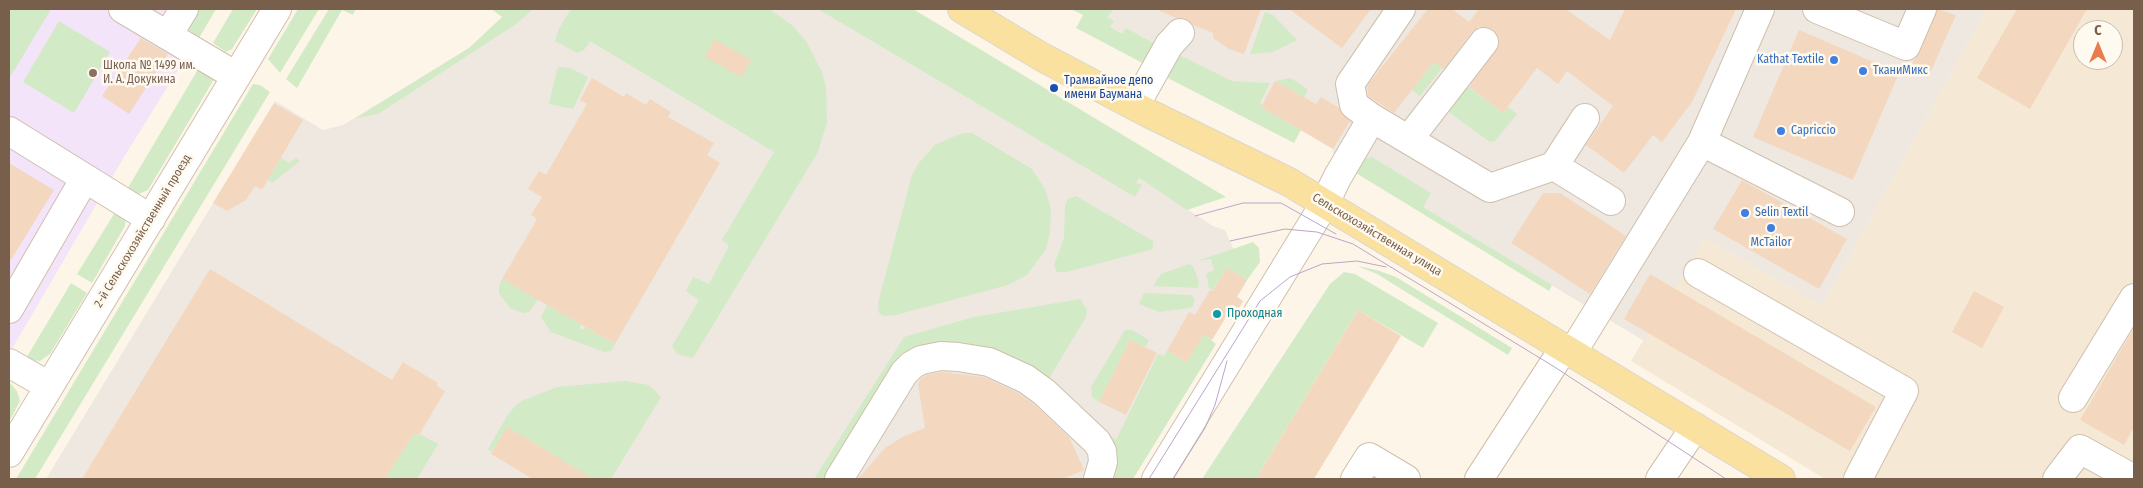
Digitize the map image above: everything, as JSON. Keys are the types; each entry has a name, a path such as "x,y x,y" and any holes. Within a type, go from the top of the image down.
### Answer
{"main road":[{"name":"Сельскохозяйственная улица","path":"962,9 1042,56 1135,106 1289,182 1780,479"}],"street":[{"path":"123,9 236,76"},
{"path":"168,35 184,9"},
{"name":"2-й Сельскохозяйственный проезд","path":"9,453 277,9"},
{"path":"1401,9 1350,84 1354,105 1372,118 1490,188 1554,166 1585,118"},
{"path":"1479,479 1597,312 1702,142 1760,9"},
{"path":"1817,9 1906,46 1922,9"},
{"path":"1135,106 1168,45 1180,33"},
{"path":"1409,139 1484,42"},
{"path":"1156,479 1325,203 1337,178 1372,118"},
{"path":"9,131 150,218"},
{"path":"1702,142 1840,212"},
{"path":"1554,166 1612,201"},
{"path":"9,308 84,178"},
{"path":"1698,273 1904,391 1858,479"},
{"path":"2074,398 2134,298"},
{"path":"839,479 904,373 912,364 941,356 958,356 989,362 1026,379 1044,392 1097,442 1102,451 1103,462 1098,479"},
{"path":"9,363 49,386"},
{"path":"1660,479 1695,427"},
{"path":"2057,479 2080,449 2134,478"},
{"path":"1355,479 1369,457 1406,479"}],"shaded area":[{"path":"9,9 216,9 124,157 9,354"},
{"path":"520,9 858,9 1139,178 1213,226 1225,230 1247,280 1237,297 1243,301 1232,320 1226,317 1125,479 46,479 275,101 323,130 343,125 469,48"},
{"path":"1078,9 1987,9 1822,306 1704,238 1644,341 1346,161 1332,152 1333,149 1290,123 1182,70"},
{"path":"1987,9 2134,9 2134,479 1825,479 1631,361 1704,238 1822,306"}],"green space":[{"path":"9,9 51,9 9,79"},
{"path":"191,9 216,9 199,38 186,27"},
{"path":"233,9 257,9 232,49 226,52 213,43"},
{"path":"298,9 319,9 280,73 268,59"},
{"path":"329,9 356,9 353,15 342,10 297,88 286,79"},
{"path":"491,9 533,9 516,24 378,114 356,118 469,48 502,17"},
{"path":"571,9 769,9 793,26 806,41 822,72 826,87 827,122 818,152 693,358 677,354 672,346 699,300 686,291 693,277 709,284 729,246 722,240 774,152 590,41 584,50 577,53 555,41 559,29"},
{"path":"818,9 913,9 1226,197 1187,210 1139,178 1136,183 1142,185 1135,197"},
{"path":"1071,9 1114,9 1107,17 1114,21 1110,27 1122,34 1126,28 1155,44 1150,67 1076,28 1083,15"},
{"path":"1265,12 1273,15 1297,40 1273,52 1250,54"},
{"path":"59,21 110,52 74,113 23,82"},
{"path":"1460,29 1468,35 1420,96 1412,90"},
{"path":"1177,54 1232,81 1270,83 1260,103 1261,107 1301,130 1294,143 1160,74"},
{"path":"200,66 215,79 148,190 136,195 126,191"},
{"path":"559,67 570,68 588,77 573,109 549,104"},
{"path":"1291,78 1308,90 1304,98 1275,81"},
{"path":"253,84 260,85 270,92 35,479 16,479"},
{"path":"1464,84 1503,113 1508,107 1517,114 1495,141 1490,142 1446,110"},
{"path":"963,133 972,133 1032,169 1045,189 1051,209 1050,233 1046,249 1027,275 1008,285 896,315 883,316 879,313 878,303 912,175 918,164 936,144"},
{"path":"1372,157 1431,193 1423,207 1552,285 1549,291 1351,170 1364,159"},
{"path":"281,158 289,163 296,158 300,161 272,183 268,180"},
{"path":"1076,196 1153,241 1153,249 1067,272 1057,272 1054,265 1064,238 1065,205 1068,199"},
{"path":"117,209 126,218 125,226 92,283 77,274"},
{"path":"1253,242 1259,248 1260,262 1247,280 1227,268 1213,290 1209,288 1206,274 1214,270 1211,259 1197,261"},
{"path":"1189,264 1193,266 1199,282 1198,288 1153,286 1161,274"},
{"path":"1357,266 1377,270 1396,277 1512,348 1508,355 1377,274"},
{"path":"1344,272 1355,274 1438,323 1423,348 1358,310 1256,479 1202,479 1330,284"},
{"path":"502,279 538,299 529,312 523,313 510,308 499,293"},
{"path":"71,283 87,293 50,354 40,361 25,360"},
{"path":"1144,293 1191,295 1195,299 1193,306 1189,308 1159,312 1139,304"},
{"path":"1080,299 1087,309 1086,317 1048,380 1088,419 1116,440 1158,354 1164,356 1167,351 1187,362 1204,334 1216,344 1133,479 1106,479 1046,384 941,348 829,479 814,479 904,337 974,317"},
{"path":"547,305 581,324 580,328 583,330 585,327 615,344 611,351 604,352 551,332 541,317"},
{"path":"1125,330 1132,330 1149,340 1145,347 1130,340 1099,402 1092,397 1091,387"},
{"path":"625,381 649,385 661,397 611,479 586,479 588,476 507,427 492,452 488,449 507,416 516,405 524,400 557,387"},
{"path":"10,383 17,391 20,401 9,422"},
{"path":"414,433 420,434 438,444 417,479 385,479"}],"building":[{"path":"1156,9 1261,9 1244,54 1229,49 1213,38 1213,33 1193,25 1184,18 1176,18"},
{"path":"1289,9 1371,9 1342,48"},
{"path":"1428,9 1452,9 1469,22 1479,9 1565,9 1610,40 1625,9 1736,9 1692,102 1662,142 1653,135 1624,173 1586,145 1613,106 1567,71 1558,84 1537,68 1503,113 1469,87 1499,45 1498,36 1493,29 1487,27 1479,27 1472,32 1444,69 1434,62 1394,113 1368,96 1367,87 1369,83"},
{"path":"1937,9 1956,15 1931,71 1912,63 1920,52"},
{"path":"2017,9 2087,9 2081,20 2073,20 2073,34 2030,109 1977,78"},
{"path":"1799,30 1899,73 1853,180 1753,137"},
{"path":"141,38 168,54 129,114 102,96"},
{"path":"714,39 751,60 741,77 705,57"},
{"path":"592,78 624,97 626,93 646,105 650,99 671,112 668,117 714,143 707,155 720,163 615,344 502,279 537,219 531,215 542,197 528,189 539,171 546,175 587,104 580,100"},
{"path":"1275,81 1316,104 1321,97 1338,107 1350,121 1333,149 1261,107"},
{"path":"274,103 303,120 262,190 255,186 246,200 227,211 213,203"},
{"path":"9,163 54,190 9,263"},
{"path":"1742,180 1847,239 1819,289 1713,229"},
{"path":"1543,193 1560,193 1626,236 1590,294 1511,243"},
{"name":"Проходная","path":"1227,268 1247,280 1237,297 1243,301 1232,320 1226,317 1212,340 1204,334 1187,362 1167,351 1189,312 1195,315 1210,290 1213,291"},
{"path":"210,269 392,380 403,362 438,383 437,386 445,391 419,435 414,433 385,479 82,479"},
{"path":"1650,274 1876,407 1850,451 1624,319"},
{"path":"1974,291 2004,307 1982,348 1952,332"},
{"path":"1358,310 1401,336 1314,479 1256,479"},
{"path":"2134,328 2134,427 2124,445 2080,420"},
{"path":"1130,340 1157,353 1126,415 1099,402"},
{"path":"942,372 984,377 1018,393 1034,404 1069,437 1084,470 1063,479 858,479 885,448 904,436 925,428 918,384 920,379 926,375"},
{"path":"507,427 594,479 533,479 491,454"}],"tram line":[{"path":"1195,216 1243,203 1281,203 1336,234"},
{"path":"1230,241 1285,229 1317,232 1353,244 1553,366 1726,479"},
{"path":"1149,479 1260,301 1290,277 1322,264 1357,261 1386,267"},
{"path":"1173,479 1205,428 1215,405 1227,361"}],"place":[{"name":"Kathat Textile","path":"1834,60"},
{"name":"ТканиМикс","path":"1863,71"},
{"name":"Школа № 1499 им. И. А. Докукина","path":"93,73"},
{"name":"Трамвайное депо имени Баумана","path":"1054,88"},
{"name":"Capriccio","path":"1781,131"},
{"name":"Selin Textil","path":"1745,213"},
{"name":"McTailor","path":"1771,228"},
{"name":"Проходная","path":"1217,314"}]}
